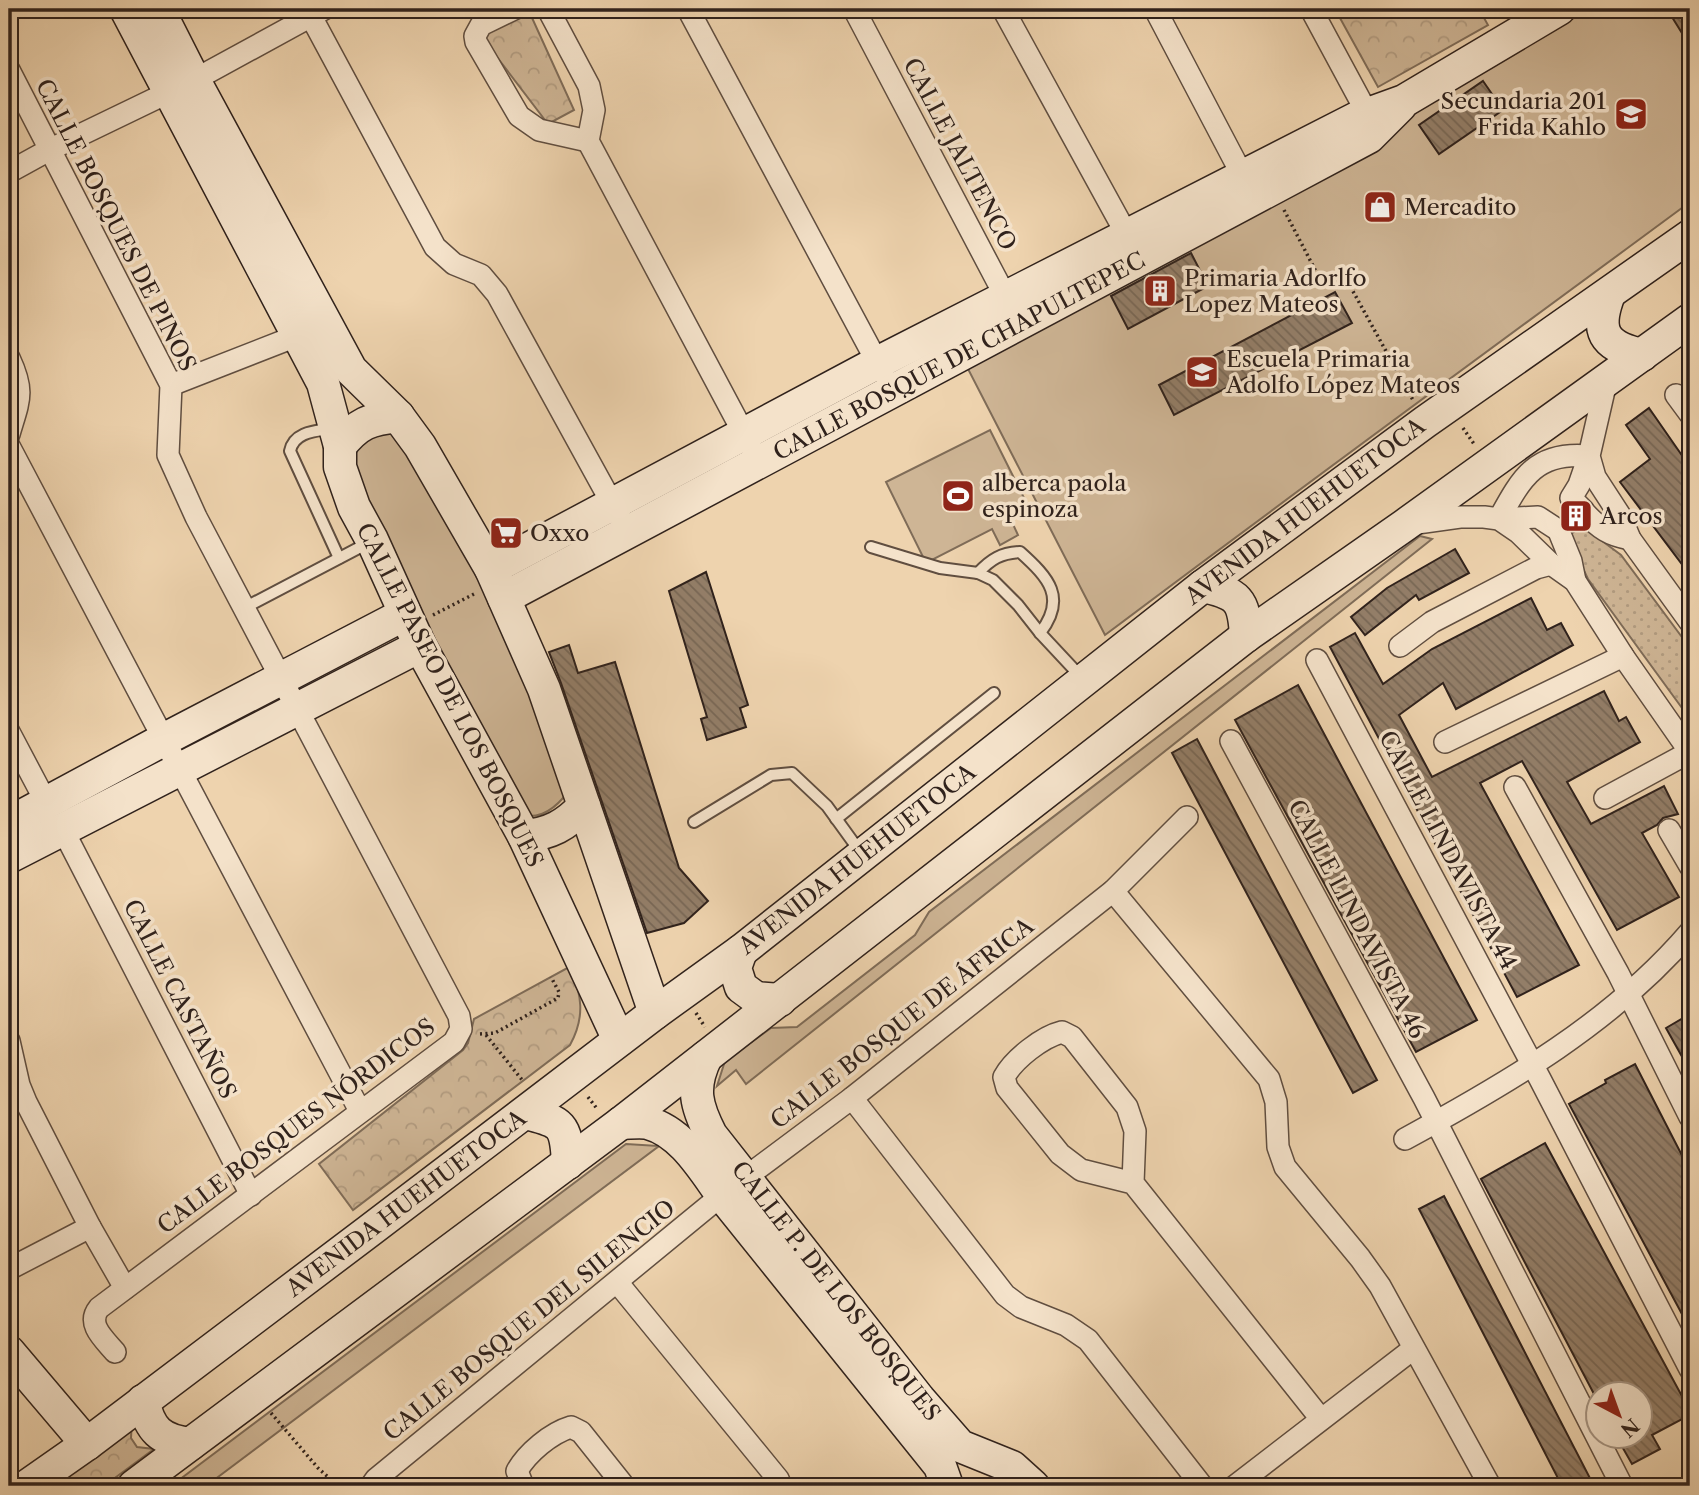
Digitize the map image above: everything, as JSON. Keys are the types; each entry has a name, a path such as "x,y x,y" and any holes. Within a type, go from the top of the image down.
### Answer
{"main road":[{"name":"CALLE PASEO DE LOS BOSQUES","path":"126,9 182,86 351,370 398,416 420,446 497,583 544,689 655,1013"},
{"name":"CALLE PASEO DE LOS BOSQUES","path":"158,9 182,86 323,383 337,437 340,467 354,507 412,629 524,836 619,1040"},
{"name":"CALLE BOSQUE DE CHAPULTEPEC","path":"497,583 627,531 877,363 1013,310 1134,247 1369,137 1372,122 1559,9"},
{"name":"AVENIDA HUEHUETOCA","path":"27,1486 87,1444 619,1040 741,951 1203,586 1436,414 1690,236"},
{"path":"1609,294 1601,314 1601,325 1610,341 1623,351 1642,355"},
{"name":"CALLE BOSQUE DE CHAPULTEPEC","path":"497,583 613,504 892,391 1013,310"},
{"path":"134,1486 617,1126 1246,636 1690,320"},
{"path":"337,437 373,419 398,416"},
{"path":"1203,586 1227,592 1239,601 1245,612 1246,636"},
{"path":"9,857 54,816 163,740 282,678 412,629"},
{"path":"9,823 54,816 178,769 297,709 412,629"},
{"path":"524,836 541,835 558,829 584,806"},
{"path":"741,951 735,968 741,986 756,998 780,1000"},
{"name":"CALLE P. DE LOS BOSQUES","path":"713,1052 696,1084 698,1110 734,1186 940,1466 947,1486"},
{"path":"526,1113 552,1119 562,1126 567,1138 568,1163"},
{"name":"CALLE P. DE LOS BOSQUES","path":"617,1126 648,1123 669,1133 734,1186 960,1446 1012,1467 1032,1486"},
{"path":"9,1352 87,1444"},
{"path":"144,1401 147,1418 158,1432 172,1442 190,1444"},
{"path":"956,1486 967,1468 983,1461 999,1462"}],"street":[{"path":"514,9 481,25 475,36 476,42 519,116 539,130 588,141"},
{"path":"548,9 589,86 594,110 588,141 751,448"},
{"path":"688,9 892,391"},
{"name":"CALLE JALTENCO","path":"854,9 1013,310"},
{"path":"1003,9 1134,247"},
{"path":"1155,9 1257,189"},
{"path":"1311,9 1372,122"},
{"path":"9,172 182,86 314,11 435,247 454,264 481,275 497,294 627,531"},
{"name":"CALLE BOSQUES DE PINOS","path":"9,70 170,385 168,455 196,517 246,607 297,709"},
{"path":"170,385 299,335"},
{"path":"9,358 18,378 20,397 9,434"},
{"path":"1606,382 1589,456 1579,485 1580,507 1603,532 1630,539"},
{"path":"1676,395 1690,414"},
{"path":"9,446 360,1111"},
{"path":"1499,519 1520,482 1545,461 1572,455 1589,456"},
{"path":"1589,456 1595,477 1620,517 1630,539 1690,622"},
{"path":"1405,525 1460,517 1538,517 1556,509 1580,507"},
{"path":"1538,517 1564,538 1575,581 1690,752 1605,798"},
{"path":"1499,519 1575,581"},
{"path":"1400,646 1432,622 1536,568 1551,564"},
{"path":"1444,742 1623,656"},
{"name":"CALLE LINDAVISTA 44","path":"1317,660 1533,1064 1690,1369"},
{"name":"CALLE BOSQUES NÓRDICOS","path":"114,1352 97,1329 94,1318 99,1308 454,1042 461,1029 459,1016 297,709"},
{"name":"CALLE CASTAÑOS","path":"9,732 251,1195"},
{"name":"CALLE LINDAVISTA 46","path":"1231,741 1436,1122 1622,1486"},
{"path":"1516,787 1628,994 1690,1117"},
{"name":"CALLE BOSQUE DE ÁFRICA","path":"734,1186 852,1098 1113,891 1187,817"},
{"path":"1669,830 1690,866"},
{"path":"1113,891 1269,1079 1276,1102 1278,1147 1285,1167 1380,1286 1490,1486"},
{"path":"1405,1139 1533,1064 1584,1030 1628,994 1674,951 1690,932"},
{"path":"1133,1183 1135,1132 1127,1107 1072,1037 1062,1032 1051,1035 1010,1067 1004,1077 1007,1088 1060,1154 1081,1170 1133,1183 1321,1419"},
{"path":"9,1041 12,1074 90,1227 125,1288"},
{"path":"852,1098 1005,1295 1021,1307 1066,1325 1088,1340 1202,1486"},
{"name":"CALLE BOSQUE DEL SILENCIO","path":"371,1486 376,1479 734,1186"},
{"path":"9,1269 90,1227"},
{"path":"617,1282 781,1486"},
{"path":"1235,1486 1413,1349"},
{"path":"523,1486 517,1471 522,1461 560,1431 571,1427 581,1432 624,1486"}],"lane":[{"path":"337,437 300,436 294,439 290,451 340,558"},
{"path":"246,607 372,540"},
{"path":"871,547 940,568 978,573 993,580 1083,679"},
{"path":"978,573 992,558 1009,552 1020,552 1032,562 1049,585 1055,601 1050,619 1040,633"},
{"path":"836,819 994,693"},
{"path":"694,822 771,775 792,773 827,806 863,855"}],"path":[{"path":"1257,189 1323,285 1344,275 1436,414 1489,465"},
{"path":"412,629 497,583"},
{"path":"461,1029 486,1035 495,1033 558,998 559,992 551,977"},
{"path":"682,993 713,1052"},
{"path":"486,1035 523,1081"},
{"path":"572,1077 617,1126"},
{"path":"271,1413 318,1468 338,1486"}],"green space":[{"path":"522,9 528,9 574,110 548,124 477,31"},
{"path":"1335,9 1479,9 1488,25 1378,87"},
{"path":"1589,9 1690,9 1690,202 1105,635 967,367 1208,235"},
{"path":"408,423 533,692 564,797 542,814 516,814 345,459 354,439"},
{"name":"alberca paola espinoza","path":"990,430 1030,510 1011,520 1018,535 1000,545 992,529 926,563 886,482"},
{"path":"1582,526 1621,555 1690,648 1690,719 1588,579 1577,556 1571,534"},
{"path":"1420,536 1432,539 746,1084 736,1070 717,1086 725,1061 771,1028 797,1027 915,935 929,912"},
{"path":"571,966 577,986 580,1015 570,1045 353,1210 319,1164 463,1050 468,1043 474,1019"},
{"path":"626,1144 659,1146 206,1486 171,1486"},
{"path":"132,1420 131,1438 137,1447 154,1449 104,1486 42,1486"}],"building":[{"path":"1667,9 1690,9 1690,46"},
{"path":"1483,81 1503,110 1439,154 1419,125"},
{"name":"Primaria Adorlfo Lopez Mateos","path":"1191,253 1208,286 1128,329 1111,296"},
{"path":"1335,292 1352,323 1174,415 1159,385"},
{"path":"1649,408 1690,467 1690,575 1620,482 1650,459 1626,425"},
{"path":"1455,549 1469,573 1419,600 1416,595 1365,635 1351,617 1387,588"},
{"path":"706,572 748,705 740,708 746,727 707,740 701,719 707,717 669,591"},
{"path":"1531,598 1547,630 1561,623 1573,645 1456,709 1443,683 1399,715 1432,777 1604,691 1619,721 1626,717 1640,742 1567,782 1591,824 1664,786 1678,814 1663,818 1657,825 1642,833 1679,897 1617,930 1522,761 1480,783 1579,965 1517,997 1330,647 1355,633 1383,684 1432,649"},
{"path":"569,645 578,673 615,662 679,868 708,901 684,923 647,933 549,652"},
{"path":"1298,685 1477,1020 1416,1052 1235,720"},
{"path":"1197,739 1377,1080 1353,1093 1172,753"},
{"path":"1690,1014 1690,1071 1666,1028"},
{"path":"1635,1064 1690,1171 1690,1329 1569,1104"},
{"path":"1545,1143 1690,1415 1654,1434 1654,1380 1587,1380 1481,1179"},
{"path":"1444,1196 1594,1486 1562,1486 1419,1209"},
{"path":"1654,1438 1660,1449 1632,1464 1624,1450 1654,1450"}],"place":[{"name":"Secundaria 201 Frida Kahlo","path":"1631,114"},
{"name":"Mercadito","path":"1380,207"},
{"name":"Primaria Adorlfo Lopez Mateos","path":"1160,291"},
{"name":"Escuela Primaria Adolfo López Mateos","path":"1202,372"},
{"name":"alberca paola espinoza","path":"958,496"},
{"name":"Arcos","path":"1576,516"},
{"name":"Oxxo","path":"506,533"}]}
